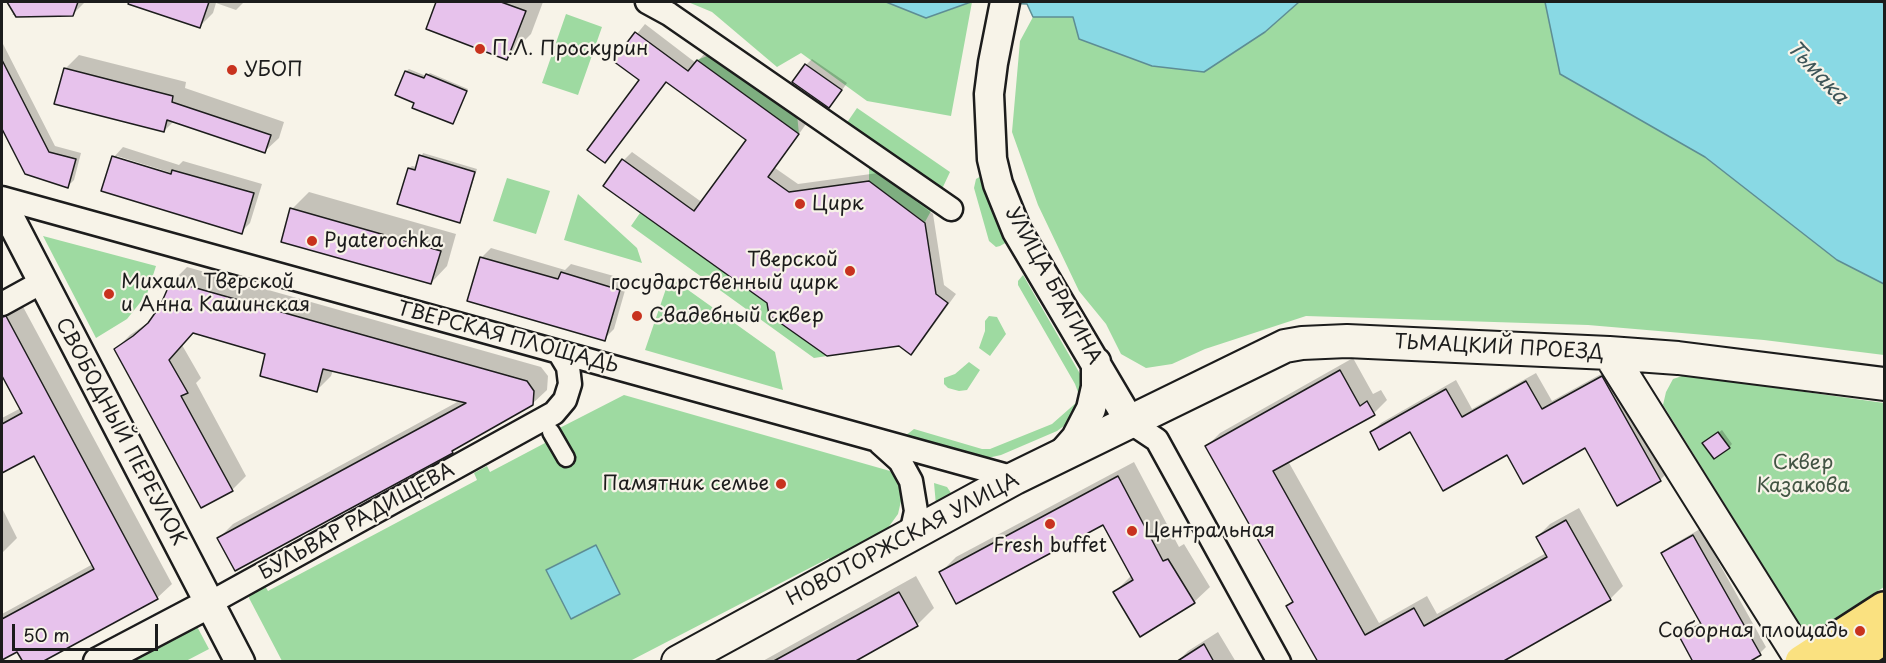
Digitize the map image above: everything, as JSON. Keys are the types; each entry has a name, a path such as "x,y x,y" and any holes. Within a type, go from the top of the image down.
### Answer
{"main road":[{"name":"ТЬМАЦКИЙ ПРОЕЗД","path":"1130,422 1276,349 1302,343 1347,341 1610,353 1678,358 1884,384"},
{"path":"1610,353 1803,661 1884,609"},
{"path":"1647,412 1648,390 1655,376 1665,365 1678,358"},
{"name":"НОВОТОРЖСКАЯ УЛИЦА","path":"678,662 1015,478 1130,422"},
{"path":"1845,662 1884,637"}],"street":[{"path":"647,2 951,209"},
{"name":"УЛИЦА БРАГИНА","path":"1005,2 989,87 992,159 998,184 1017,231 1130,422"},
{"name":"СВОБОДНЫЙ ПЕРЕУЛОК","path":"2,201 210,603 229,658"},
{"name":"ТВЕРСКАЯ ПЛОЩАДЬ","path":"2,201 1015,478"},
{"path":"2,304 42,282"},
{"name":"БУЛЬВАР РАДИЩЕВА","path":"98,662 210,603 554,413 565,400 570,384 568,367 559,352"},
{"path":"1062,454 1076,438 1091,409 1096,387 1096,362"},
{"path":"1130,422 1157,440 1279,662"},
{"path":"551,432 566,458"},
{"path":"878,441 895,455 911,481 915,511 911,534"}],"green space":[{"path":"688,2 886,2 926,18 972,2 951,116 867,101 801,53 777,67 712,12"},
{"path":"1299,2 1545,2 1560,74 1705,157 1837,260 1884,284 1884,355 1764,340 1588,325 1306,316 1205,349 1172,364 1146,368 1121,354 1106,324 1079,291 1038,205 1012,132 1020,41 1033,17 1073,17 1080,39 1152,66 1265,32"},
{"path":"566,14 602,27 578,95 542,83"},
{"path":"712,54 797,114 799,134 697,60"},
{"path":"857,108 950,172 942,189 846,124"},
{"path":"869,163 928,204 931,211 925,222 869,181"},
{"path":"983,175 1007,242 996,247 989,241 974,188 976,179"},
{"path":"507,178 550,191 536,234 493,221"},
{"path":"578,194 637,248 642,263 564,240"},
{"path":"640,213 767,303 770,315 827,356 814,358 631,226"},
{"path":"43,236 156,266 147,294 127,319 96,338"},
{"path":"1023,275 1083,379 1088,395 1072,420 1057,431 992,457 982,457 905,436 914,429 982,449 990,449 1052,424 1077,402 1079,395 1075,384 1018,285"},
{"path":"670,277 775,352 783,390 645,350"},
{"path":"989,316 997,317 1006,334 990,356 979,348 985,331 985,321"},
{"path":"969,362 980,370 967,390 959,391 948,388 944,384 944,378 955,374"},
{"name":"Сквер Казакова","path":"1685,375 1884,403 1884,587 1807,636 1663,405 1666,392 1673,379"},
{"path":"624,395 890,471 897,479 901,490 898,514 885,532 829,562 829,558 630,661 282,661 249,598 250,592 264,584 268,591 477,480 474,473 487,466 490,472 545,443 542,437"},
{"path":"934,483 947,487 951,493 951,496 936,505"},
{"path":"193,619 209,649 186,661 113,662"}],"water":[{"path":"886,2 971,2 926,18"},
{"path":"981,2 1299,2 1265,32 1204,72 1152,66 1079,39 1073,17 1033,17 1027,4"},
{"name":"Тьмака","path":"1545,2 1884,3 1884,284 1837,260 1705,157 1560,74"},
{"path":"596,545 620,594 571,619 546,570"}],"building":[{"path":"7,2 78,2 73,16 16,17"},
{"path":"129,2 209,2 200,28 128,4"},
{"path":"436,2 501,2 526,11 507,60 426,29"},
{"name":"Цирк","path":"635,32 688,71 697,60 799,134 768,177 789,192 869,181 925,223 936,294 948,303 911,355 899,346 827,356 769,315 767,303 603,186 622,159 694,211 746,140 666,82 605,163 587,150 639,80 613,61"},
{"path":"2,60 49,152 76,159 68,188 25,174 2,129"},
{"path":"805,64 842,90 829,108 792,82"},
{"path":"64,68 173,96 172,102 271,135 265,153 167,120 164,132 54,104"},
{"path":"405,71 424,78 426,74 467,91 453,124 412,108 414,103 395,95"},
{"path":"419,155 475,172 460,223 397,204 408,168 415,170"},
{"path":"112,156 171,174 172,170 254,193 242,234 101,191"},
{"path":"290,208 441,251 431,284 281,242"},
{"path":"480,257 558,279 561,272 620,290 605,341 467,301"},
{"path":"171,281 527,381 534,391 533,405 452,451 453,453 235,571 217,538 466,403 323,369 317,392 260,376 265,354 193,333 169,360 188,393 181,396 233,491 201,508 114,349 148,323 160,306"},
{"path":"6,316 158,599 42,662 23,662 17,652 2,660 2,619 94,569 34,456 2,473 2,424 22,413 2,376 2,317"},
{"path":"1340,370 1360,406 1367,401 1375,415 1273,471 1365,635 1414,608 1424,626 1547,557 1536,537 1566,520 1611,600 1502,662 1318,662 1286,606 1293,602 1205,446"},
{"path":"1602,376 1661,481 1617,506 1585,448 1523,484 1507,455 1443,491 1410,432 1379,450 1370,432 1446,389 1462,417 1526,381 1542,409"},
{"path":"1718,432 1730,448 1714,459 1702,443"},
{"path":"1118,476 1163,561 1168,559 1195,603 1140,637 1113,592 1133,580 1103,525 956,604 939,572"},
{"path":"1693,535 1761,655 1749,662 1693,662 1679,636 1701,624 1661,553"},
{"path":"899,592 918,626 854,662 772,662"},
{"path":"1204,644 1214,662 1176,662"}],"place":[{"name":"П.Л. Проскурин","path":"480,49"},
{"name":"УБОП","path":"232,70"},
{"name":"Цирк","path":"800,204"},
{"name":"Pyaterochka","path":"312,241"},
{"name":"Тверской государственный цирк","path":"850,271"},
{"name":"Михаил Тверской и Анна Кашинская","path":"109,294"},
{"name":"Свадебный сквер","path":"637,316"},
{"name":"Памятник семье","path":"781,484"},
{"name":"Fresh buffet","path":"1050,524"},
{"name":"Центральная","path":"1132,531"},
{"name":"Соборная площадь","path":"1860,631"}]}
